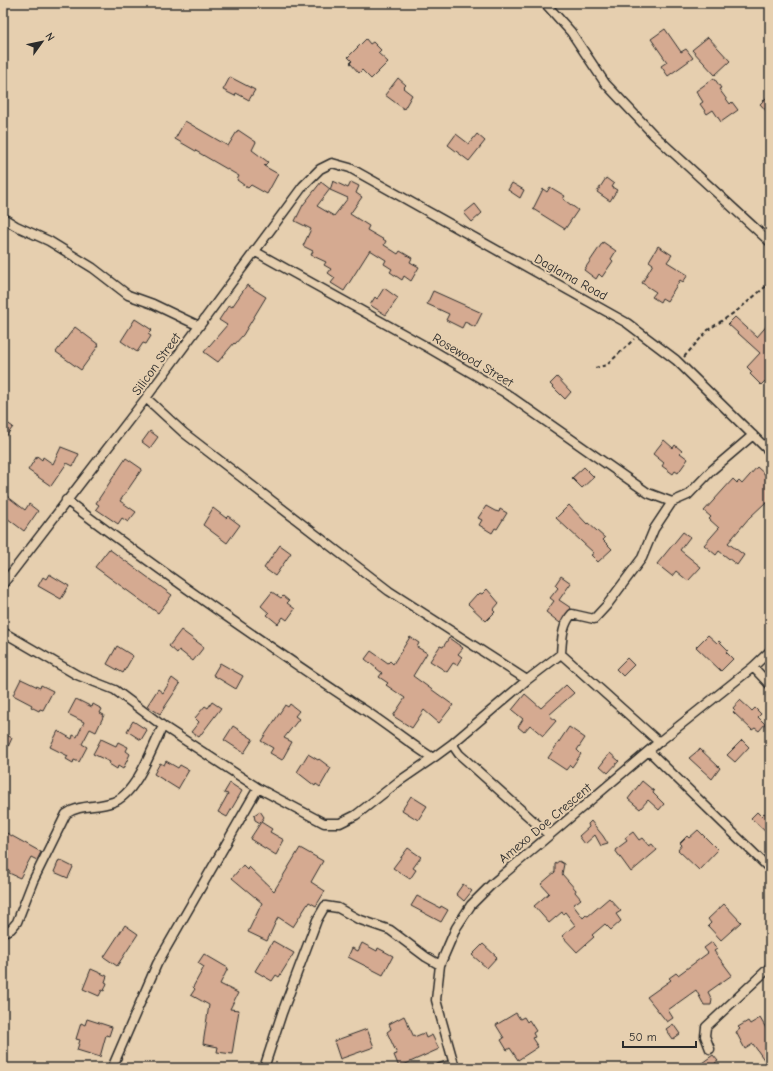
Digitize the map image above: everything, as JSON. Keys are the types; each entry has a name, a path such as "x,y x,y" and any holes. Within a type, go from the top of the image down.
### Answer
{"street":[{"path":"545,3 571,32 605,83 648,128 770,242"},
{"name":"Silicon Street","path":"3,584 66,500 146,398 303,186 320,169 332,164"},
{"name":"Daglama Road","path":"332,164 350,168 628,322 679,363 770,452"},
{"path":"3,218 16,226 49,241 93,268 128,295 153,304 198,326"},
{"name":"Rosewood Street","path":"254,251 427,346 504,392 648,493 672,502"},
{"path":"146,398 184,433 389,591 527,680"},
{"path":"3,632 77,675 114,690 163,726 258,788 324,822 340,823 356,814 452,744 527,680 561,654 562,633 566,621 572,614 594,619 607,605 642,558 654,529 672,502 688,495 712,470 753,435"},
{"path":"66,500 153,566 260,641 376,717 433,758"},
{"name":"Amexo Doe Crescent","path":"454,1066 436,1000 440,965 456,928 471,905 492,884 549,835 650,752 659,742 753,668 770,651"},
{"path":"561,654 659,742"},
{"path":"753,668 770,684"},
{"path":"3,932 11,929 17,922 33,881 66,814 74,808 115,802 132,788 163,726"},
{"path":"452,744 459,754 549,835"},
{"path":"650,752 770,869"},
{"path":"112,1068 157,964 258,788"},
{"path":"264,1068 282,1013 314,928 325,906 338,908 358,919 390,930 420,953 440,965"},
{"path":"710,1049 705,1036 706,1026 770,967"},
{"path":"440,1068 454,1066"}],"path":[{"path":"679,363 708,330 738,310 770,283"},
{"path":"595,368 607,365 627,344 642,334"}],"building":[{"path":"665,29 681,52 686,49 693,58 668,76 661,66 667,62 651,39"},
{"path":"708,37 730,61 715,75 692,50"},
{"path":"366,39 370,44 373,42 381,50 378,53 388,62 371,79 362,70 359,73 350,63 352,61 348,57"},
{"path":"230,77 255,90 249,100 236,93 235,96 223,90"},
{"path":"398,78 406,85 403,88 412,95 404,109 385,95"},
{"path":"714,78 721,88 719,89 730,104 732,102 738,110 721,122 713,110 707,114 700,104 703,102 696,91"},
{"path":"770,94 770,115 760,104"},
{"path":"185,121 228,146 238,130 256,142 252,150 268,162 264,166 278,174 267,194 251,185 248,188 237,180 239,176 175,139"},
{"path":"456,134 469,144 477,134 485,141 469,161 448,145"},
{"path":"606,178 614,184 612,187 617,190 610,201 597,192"},
{"path":"333,181 348,188 351,182 359,186 356,193 362,197 350,214 369,226 367,230 386,241 384,245 398,254 400,251 412,258 410,262 419,267 411,281 404,276 402,280 390,272 392,269 384,264 386,260 370,250 344,291 331,283 335,278 328,273 331,269 324,265 326,262 311,255 313,251 303,246 311,229 295,221 303,205 321,182 330,189 317,206 334,216 348,198 330,190"},
{"path":"512,183 524,190 520,198 508,190"},
{"path":"550,187 565,196 563,199 578,210 565,229 533,209 543,189 547,192"},
{"path":"475,204 482,213 472,222 464,213"},
{"path":"603,242 616,251 611,259 613,261 602,277 599,274 596,279 584,270"},
{"path":"658,246 672,255 667,262 688,275 683,282 680,280 667,301 662,298 660,302 652,297 656,292 642,283 653,264 649,261"},
{"path":"247,285 266,297 243,335 218,362 204,352 227,325 219,320 229,305 232,307"},
{"path":"384,288 398,298 386,315 370,305 375,297 377,299"},
{"path":"433,291 482,313 475,327 465,322 462,328 446,320 449,314 427,304"},
{"path":"735,317 757,337 770,322 770,376 761,385 750,374 752,372 747,367 760,353 728,324"},
{"path":"135,319 152,330 148,334 151,336 146,344 143,343 137,352 121,341"},
{"path":"75,327 99,345 81,370 56,352"},
{"path":"557,377 571,392 565,399 550,384"},
{"path":"3,420 13,427 3,440"},
{"path":"150,431 158,437 150,448 142,442"},
{"path":"664,440 673,448 675,445 682,451 680,453 688,459 678,473 675,471 673,474 662,466 664,463 653,454"},
{"path":"61,447 79,454 73,466 67,463 51,486 28,470 37,456 42,460 43,457 53,464"},
{"path":"126,458 142,469 120,501 136,512 128,522 122,518 118,524 96,509 99,505 96,503"},
{"path":"584,467 594,477 582,488 572,478"},
{"path":"757,467 770,479 770,508 765,503 749,518 728,543 744,555 737,565 719,551 716,555 704,545 719,528 709,519 711,517 704,511 733,479 737,483 739,481 742,484"},
{"path":"3,493 25,510 29,504 38,511 24,531 3,515"},
{"path":"569,505 587,524 588,523 605,538 603,540 612,549 598,562 591,555 594,553 556,518"},
{"path":"486,506 495,511 499,512 500,509 507,513 497,529 495,528 492,533 479,525 482,520 478,518"},
{"path":"213,508 226,518 228,516 240,525 227,543 203,525"},
{"path":"683,532 690,537 680,550 701,567 688,581 676,571 672,576 657,564"},
{"path":"280,545 291,553 275,576 264,568"},
{"path":"109,549 172,595 158,613 95,567"},
{"path":"49,574 69,586 61,599 38,586 43,577 46,579"},
{"path":"561,576 571,583 559,600 571,608 560,623 546,612 554,601 550,598 558,588 555,585"},
{"path":"487,589 499,603 493,610 495,612 486,621 468,604 477,594 482,594"},
{"path":"272,592 281,598 283,596 289,601 287,603 295,609 287,620 283,617 278,624 267,615 269,613 261,606"},
{"path":"181,630 204,647 193,661 179,650 177,653 169,646"},
{"path":"708,635 717,643 719,641 728,650 726,652 733,659 721,671 696,647"},
{"path":"410,637 419,643 417,647 427,653 413,676 453,705 439,723 424,710 412,728 393,716 405,698 386,685 388,683 379,677 382,673 365,659 371,651 388,663 390,661 393,664"},
{"path":"449,638 463,648 458,654 462,657 457,665 453,663 447,672 430,661 440,646 443,647"},
{"path":"117,646 133,656 123,673 107,664"},
{"path":"627,658 634,665 623,676 616,669"},
{"path":"220,663 243,676 236,689 213,675"},
{"path":"172,678 180,684 160,714 147,706 158,689 163,693"},
{"path":"21,679 40,688 41,685 53,691 43,710 40,709 39,711 31,707 32,705 13,695"},
{"path":"566,685 574,693 549,715 556,721 543,736 530,725 524,732 518,727 523,719 512,710 525,694 541,708"},
{"path":"76,699 92,707 93,704 102,709 100,713 104,715 96,732 90,729 82,744 87,747 79,762 74,760 73,763 66,759 68,756 50,747 58,731 72,739 73,735 77,737 84,722 68,714"},
{"path":"740,700 752,711 755,708 761,714 758,717 765,724 759,731 755,728 752,730 733,712 735,710 733,708"},
{"path":"212,702 221,708 199,737 191,732 199,722 195,718 205,706 208,708"},
{"path":"290,704 299,711 295,716 299,719 284,738 292,742 282,760 270,753 273,748 261,741 285,705 288,707"},
{"path":"133,721 147,730 141,740 127,731"},
{"path":"233,726 253,739 244,753 224,740"},
{"path":"569,727 585,738 577,750 581,754 572,767 570,765 566,770 548,758"},
{"path":"3,733 12,738 3,758"},
{"path":"101,739 116,746 118,742 128,747 126,751 130,754 123,769 118,766 117,769 109,764 110,762 93,754"},
{"path":"742,740 749,747 735,762 727,755"},
{"path":"700,749 720,768 712,779 689,758"},
{"path":"610,753 619,761 608,773 600,766"},
{"path":"308,754 318,760 319,759 331,768 320,787 316,784 315,786 297,772"},
{"path":"166,761 178,768 180,765 189,770 178,789 154,774 160,763 164,765"},
{"path":"642,781 654,791 653,793 664,804 659,810 648,800 640,809 628,799"},
{"path":"230,783 242,791 227,817 218,812 228,794 224,793"},
{"path":"411,796 427,806 418,820 402,810"},
{"path":"260,811 264,817 260,823 255,820 254,815"},
{"path":"757,812 761,816 764,813 770,818 770,836 751,818"},
{"path":"591,821 608,844 601,846 595,835 585,844 579,836 589,827 588,824"},
{"path":"261,822 272,829 270,832 284,840 276,855 250,839"},
{"path":"698,830 718,850 699,870 678,850 682,845 680,843 687,836 689,838"},
{"path":"3,831 41,852 37,860 31,857 20,878 9,873 10,871 3,867"},
{"path":"633,832 639,840 642,838 649,846 652,844 657,850 631,872 615,850 627,841 625,838"},
{"path":"300,848 323,861 311,882 325,891 316,906 309,902 293,927 278,917 267,941 248,932 262,903 232,878 243,865 248,870 249,867 274,891"},
{"path":"408,848 421,857 413,868 416,870 410,879 393,868"},
{"path":"59,860 73,867 68,878 54,872"},
{"path":"559,861 564,864 562,874 576,890 575,892 581,899 573,905 583,918 586,915 588,916 609,898 621,911 616,914 621,921 611,930 605,924 592,935 594,937 577,952 562,936 575,925 565,912 563,914 562,912 549,923 534,906 549,893 541,884 555,872 555,864"},
{"path":"463,884 472,891 464,901 456,894"},
{"path":"417,896 440,908 441,906 448,910 441,922 411,906"},
{"path":"724,904 741,922 721,940 708,926 711,923 708,919"},
{"path":"125,925 138,934 117,966 104,957"},
{"path":"273,941 294,953 279,977 276,975 272,981 255,971"},
{"path":"712,942 717,949 714,951 732,975 708,992 712,1000 711,1005 704,1005 696,990 668,1010 673,1018 667,1022 647,997 671,980 669,978 676,973 678,975 708,953 704,948"},
{"path":"362,943 377,951 378,948 393,956 383,975 348,957 352,948 358,951"},
{"path":"483,944 497,957 487,968 472,955"},
{"path":"204,954 228,968 220,984 238,993 230,1009 239,1010 232,1054 217,1052 218,1047 203,1044 209,1005 191,995 195,989 193,987 204,967 198,963"},
{"path":"91,969 107,976 105,982 107,983 104,991 102,990 99,996 83,989"},
{"path":"516,1013 520,1019 524,1017 527,1022 529,1020 536,1031 533,1033 535,1037 532,1038 538,1047 518,1060 510,1048 507,1050 501,1040 504,1038 496,1025"},
{"path":"404,1016 414,1037 424,1033 426,1038 432,1035 439,1049 399,1067 394,1055 397,1054 387,1032 391,1029 389,1024"},
{"path":"760,1018 770,1035 770,1057 765,1061 753,1044 745,1049 736,1032 740,1029 738,1027 748,1021 750,1024"},
{"path":"87,1019 112,1027 109,1036 106,1035 100,1057 77,1050 80,1040 76,1039 81,1023 85,1025"},
{"path":"673,1024 680,1034 673,1039 666,1029"},
{"path":"367,1029 374,1047 340,1059 334,1041"},
{"path":"713,1055 718,1061 715,1063 719,1068 695,1068"}]}
